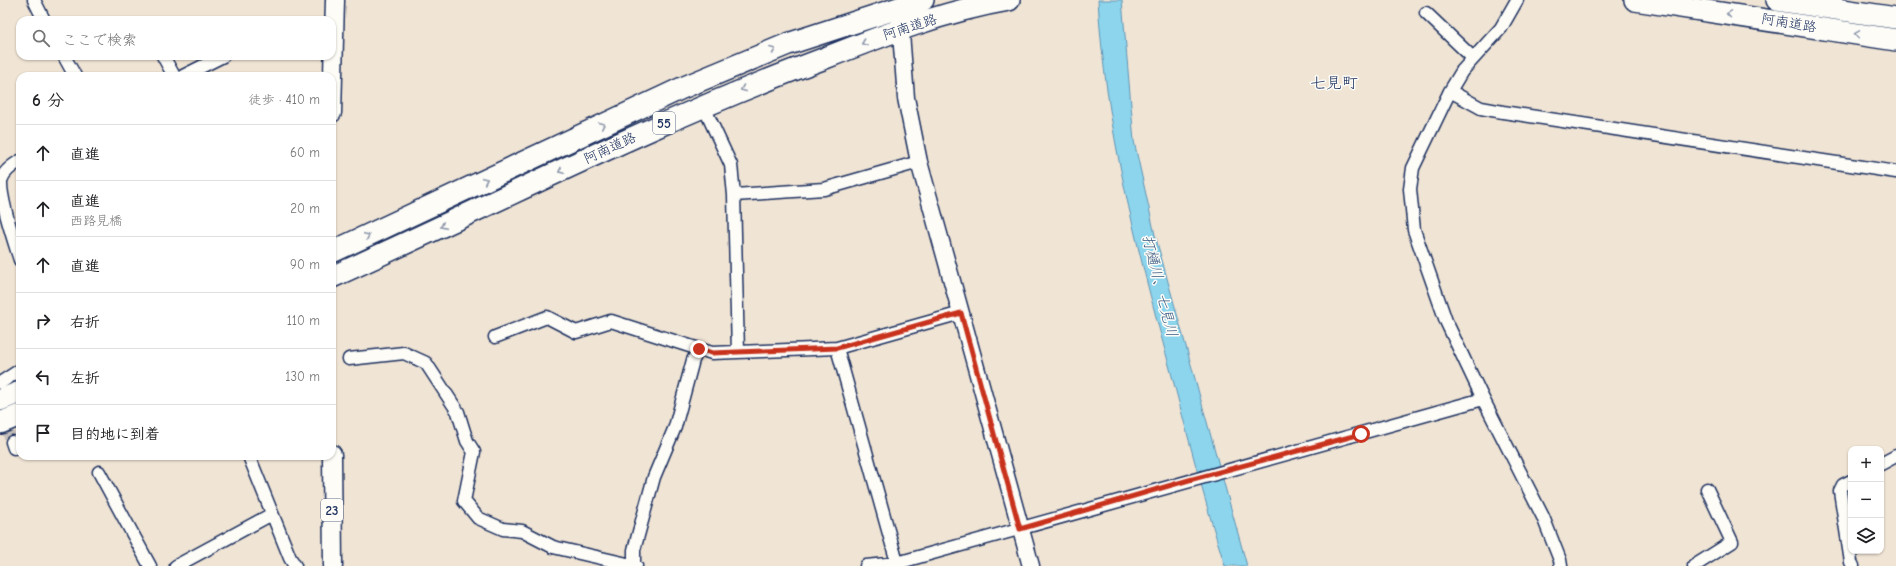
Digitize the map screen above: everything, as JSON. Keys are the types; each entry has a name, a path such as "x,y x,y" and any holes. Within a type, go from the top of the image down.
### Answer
{"highway":[{"name":"阿南道路","path":"336,250 682,88 788,44 899,3 924,0"},
{"name":"阿南道路","path":"336,275 702,105 900,30 984,4 1009,0"},
{"name":"阿南道路","path":"1635,0 1896,40"},
{"name":"阿南道路","path":"1784,1 1896,18"},
{"path":"0,400 16,394"},
{"path":"0,423 16,417"}],"main road":[{"path":"335,0 335,16"},
{"path":"333,60 333,72"},
{"name":"23","path":"332,460 333,566"}],"street":[{"path":"34,0 42,16"},
{"path":"1517,0 1501,28 1462,71 1450,91 1413,168 1410,190 1414,230 1446,320 1483,399 1543,517 1561,566"},
{"path":"899,3 906,98 919,162 1031,566"},
{"path":"1426,13 1473,58"},
{"path":"66,60 73,72"},
{"path":"165,60 172,72"},
{"path":"192,72 215,60"},
{"path":"1450,91 1481,108 1503,112 1896,172"},
{"path":"702,105 731,165 734,195 738,352"},
{"path":"734,195 824,189 919,162"},
{"path":"16,163 11,166 1,180 1,190 6,216 16,247"},
{"path":"495,337 547,317 576,332 611,321 712,353 837,348 961,313"},
{"path":"837,348 898,564"},
{"path":"348,359 404,353 426,363 458,412 466,441 474,452 464,500 478,518 503,529 522,531 553,547 634,566 634,550 654,477 676,427 693,360 699,349"},
{"path":"0,383 16,373"},
{"path":"866,566 898,564 1189,480 1483,399"},
{"path":"1884,462 1896,456"},
{"path":"251,460 290,558 295,566"},
{"path":"99,472 150,566"},
{"path":"1849,482 1843,485 1840,491 1851,562 1853,566"},
{"path":"1694,566 1732,542 1706,488"},
{"path":"176,566 272,514"}],"water":[{"name":"打樋川、七見川","path":"1098,0 1122,0 1134,141 1155,235 1247,566 1225,566 1203,491 1157,320 1134,229 1115,139 1107,93"}],"tunnel":[{"path":"1,416 12,442"}],"district":[{"name":"七見町","path":"1334,83"}],"route":[{"path":"699,349 712,353 837,348 961,313 1020,529 1189,480 1361,434"}]}
